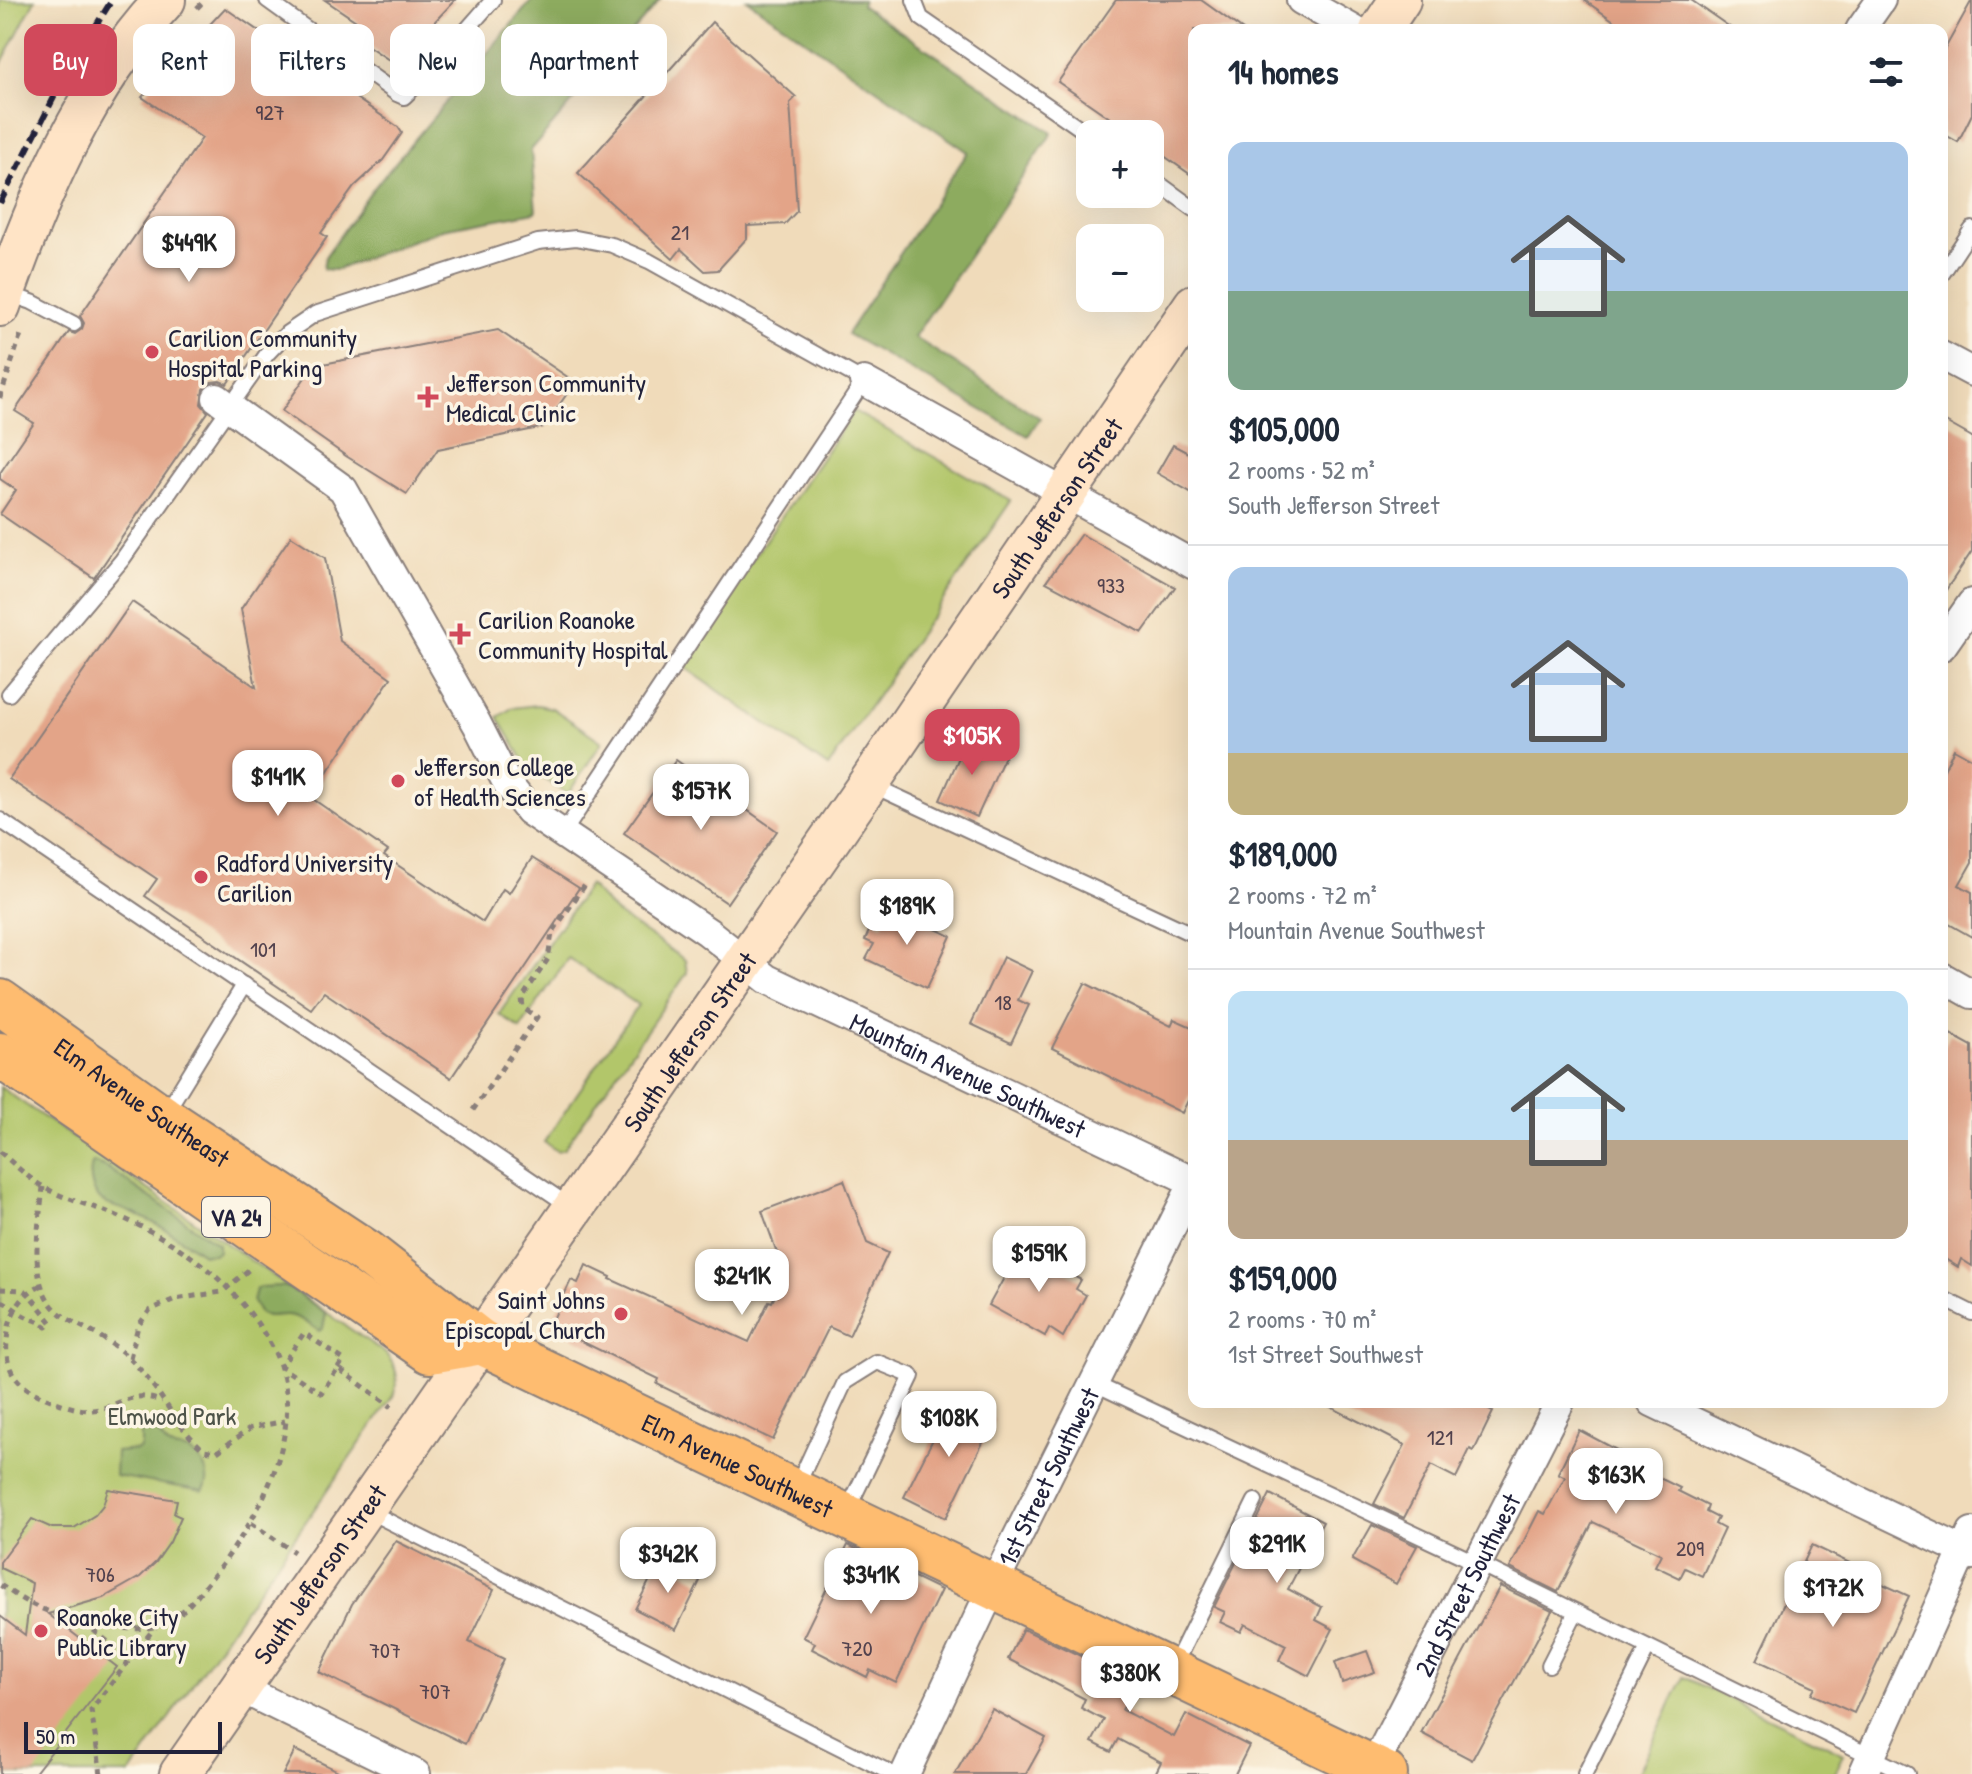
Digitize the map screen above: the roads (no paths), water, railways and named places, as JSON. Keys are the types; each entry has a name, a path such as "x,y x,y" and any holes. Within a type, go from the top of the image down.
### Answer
{"main road":[{"path":"12,300 45,190 85,109 120,54 165,0"},
{"path":"1384,24 1400,0"},
{"name":"South Jefferson Street","path":"180,1774 869,783 1188,314"},
{"name":"Elm Avenue Southeast","path":"0,1002 163,1118 366,1252 481,1342"},
{"name":"Elm Avenue Southeast","path":"0,1055 430,1351 481,1342"},
{"name":"Elm Avenue Southwest","path":"481,1342 1379,1771"}],"street":[{"path":"1301,0 1343,24"},
{"path":"1864,24 1881,0"},
{"path":"1948,359 1972,372"},
{"path":"864,381 1188,562"},
{"name":"Mountain Avenue Southwest","path":"223,403 343,489 477,724 507,783 529,811 708,932 767,979 1188,1179"},
{"path":"1948,638 1971,606"},
{"path":"1948,980 1972,994"},
{"name":"1st Street Southwest","path":"905,1774 993,1586 1188,1194"},
{"name":"2nd Street Southwest","path":"1379,1771 1477,1563 1557,1408"},
{"path":"1665,1408 1969,1546 1868,1765"},
{"path":"238,1687 416,1774"}],"lane":[{"path":"267,0 404,97 493,0"},
{"path":"914,0 921,18 1076,125"},
{"path":"1164,187 1188,205"},
{"path":"1948,265 1972,229"},
{"path":"9,694 122,560 223,403 287,333 315,314 538,242 576,238 612,245 649,261 864,381 562,835"},
{"path":"12,300 74,324"},
{"path":"869,783 1188,932"},
{"path":"0,820 574,1210"},
{"path":"163,1118 244,985"},
{"path":"1948,1301 1972,1313"},
{"path":"795,1491 845,1382 877,1362 912,1376 845,1515"},
{"path":"1093,1383 1477,1563 1648,1647 1868,1765 1907,1774"},
{"path":"1171,1671 1255,1501"},
{"path":"364,1509 893,1774"},
{"path":"1549,1665 1576,1612"},
{"path":"1585,1774 1648,1647"}],"railway":[{"path":"0,203 69,68 112,0"}],"place":[{"name":"Carilion Community Hospital Parking","path":"152,352"},
{"name":"Jefferson Community Medical Clinic","path":"428,397"},
{"name":"Carilion Roanoke Community Hospital","path":"460,634"},
{"name":"Jefferson College of Health Sciences","path":"398,781"},
{"name":"Radford University Carilion","path":"201,877"},
{"name":"Saint Johns Episcopal Church","path":"621,1314"},
{"name":"Roanoke City Public Library","path":"41,1631"}],"park label":[{"name":"Elmwood Park","path":"172,1415"}]}
